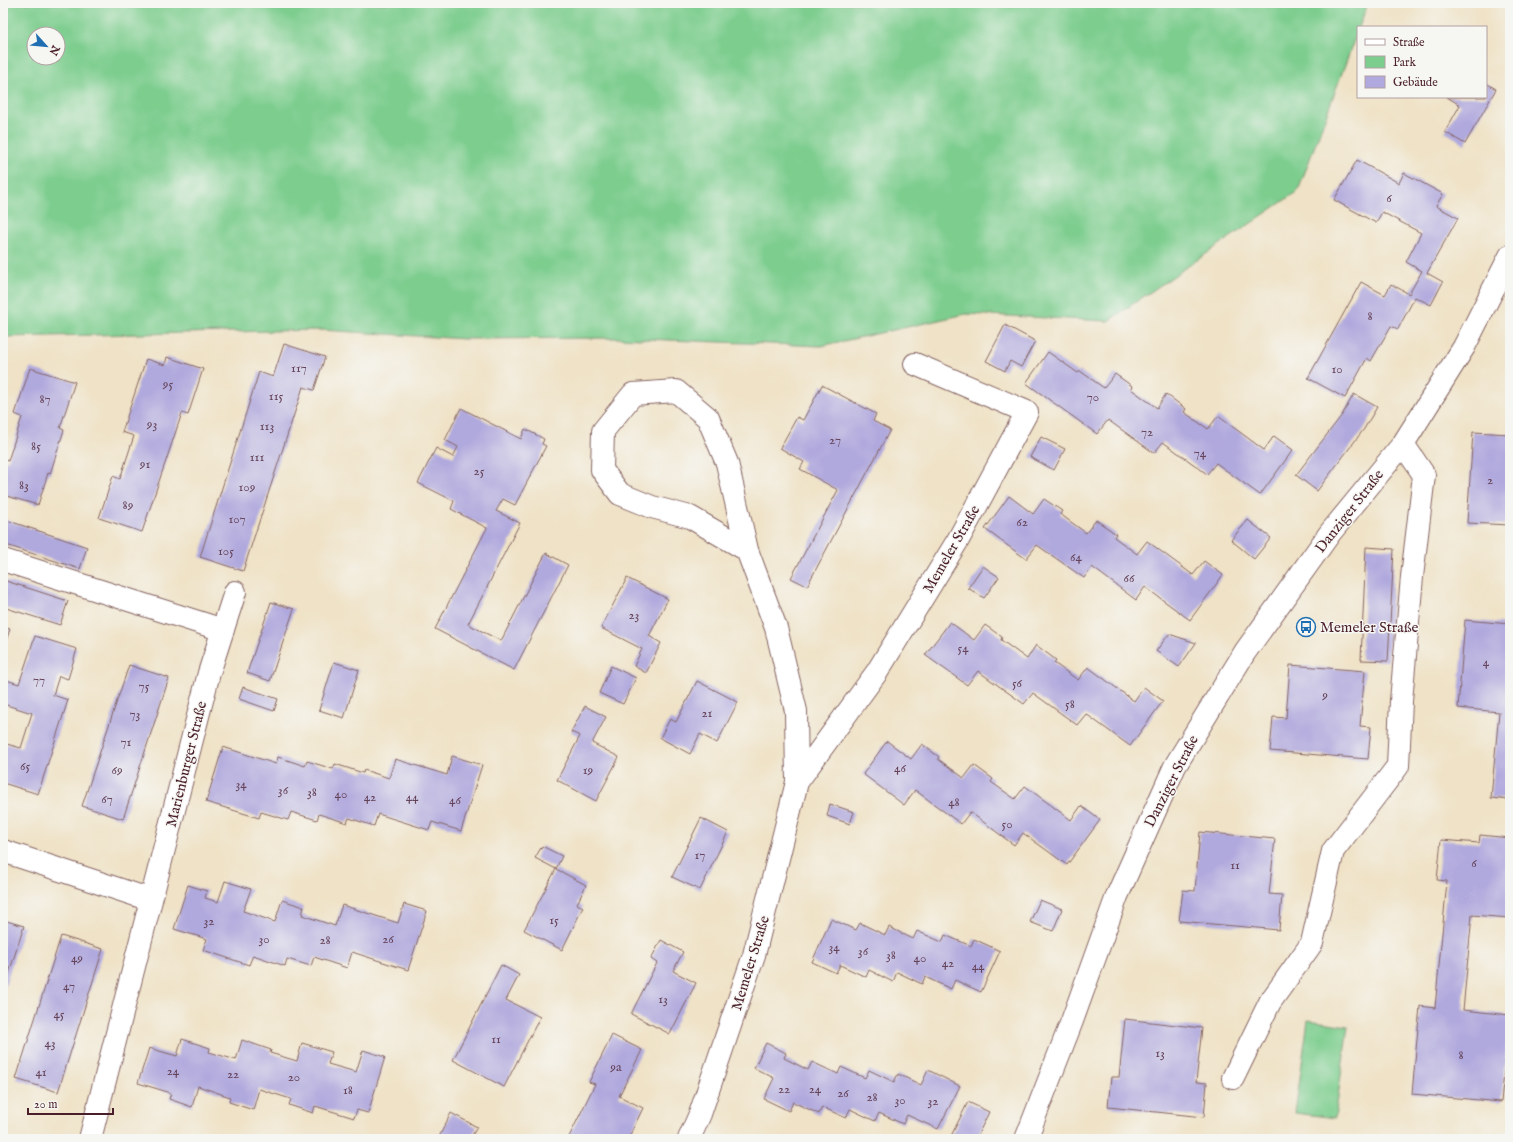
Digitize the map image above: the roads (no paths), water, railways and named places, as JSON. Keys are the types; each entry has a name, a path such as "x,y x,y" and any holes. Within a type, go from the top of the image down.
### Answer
{"street":[{"name":"Danziger Straße","path":"1026,1139 1072,1021 1117,896 1175,766 1245,652 1330,533 1403,444 1464,347 1510,256"},
{"name":"Memeler Straße","path":"797,782 877,672 958,540 1027,412 915,364"},
{"name":"Memeler Straße","path":"688,1139 700,1114 754,955 797,782 796,711 776,628 747,550 727,463 708,418 676,391 633,394 603,431 602,470 620,494 652,507 690,518 747,550"},
{"path":"1233,1078 1270,1002 1312,943 1333,851 1398,766 1405,655 1424,475 1403,444"},
{"path":"3,560 222,630"},
{"name":"Marienburger Straße","path":"90,1139 209,673 235,592"},
{"path":"3,851 151,900"}],"place":[{"name":"Memeler Straße","path":"1306,627"}]}
